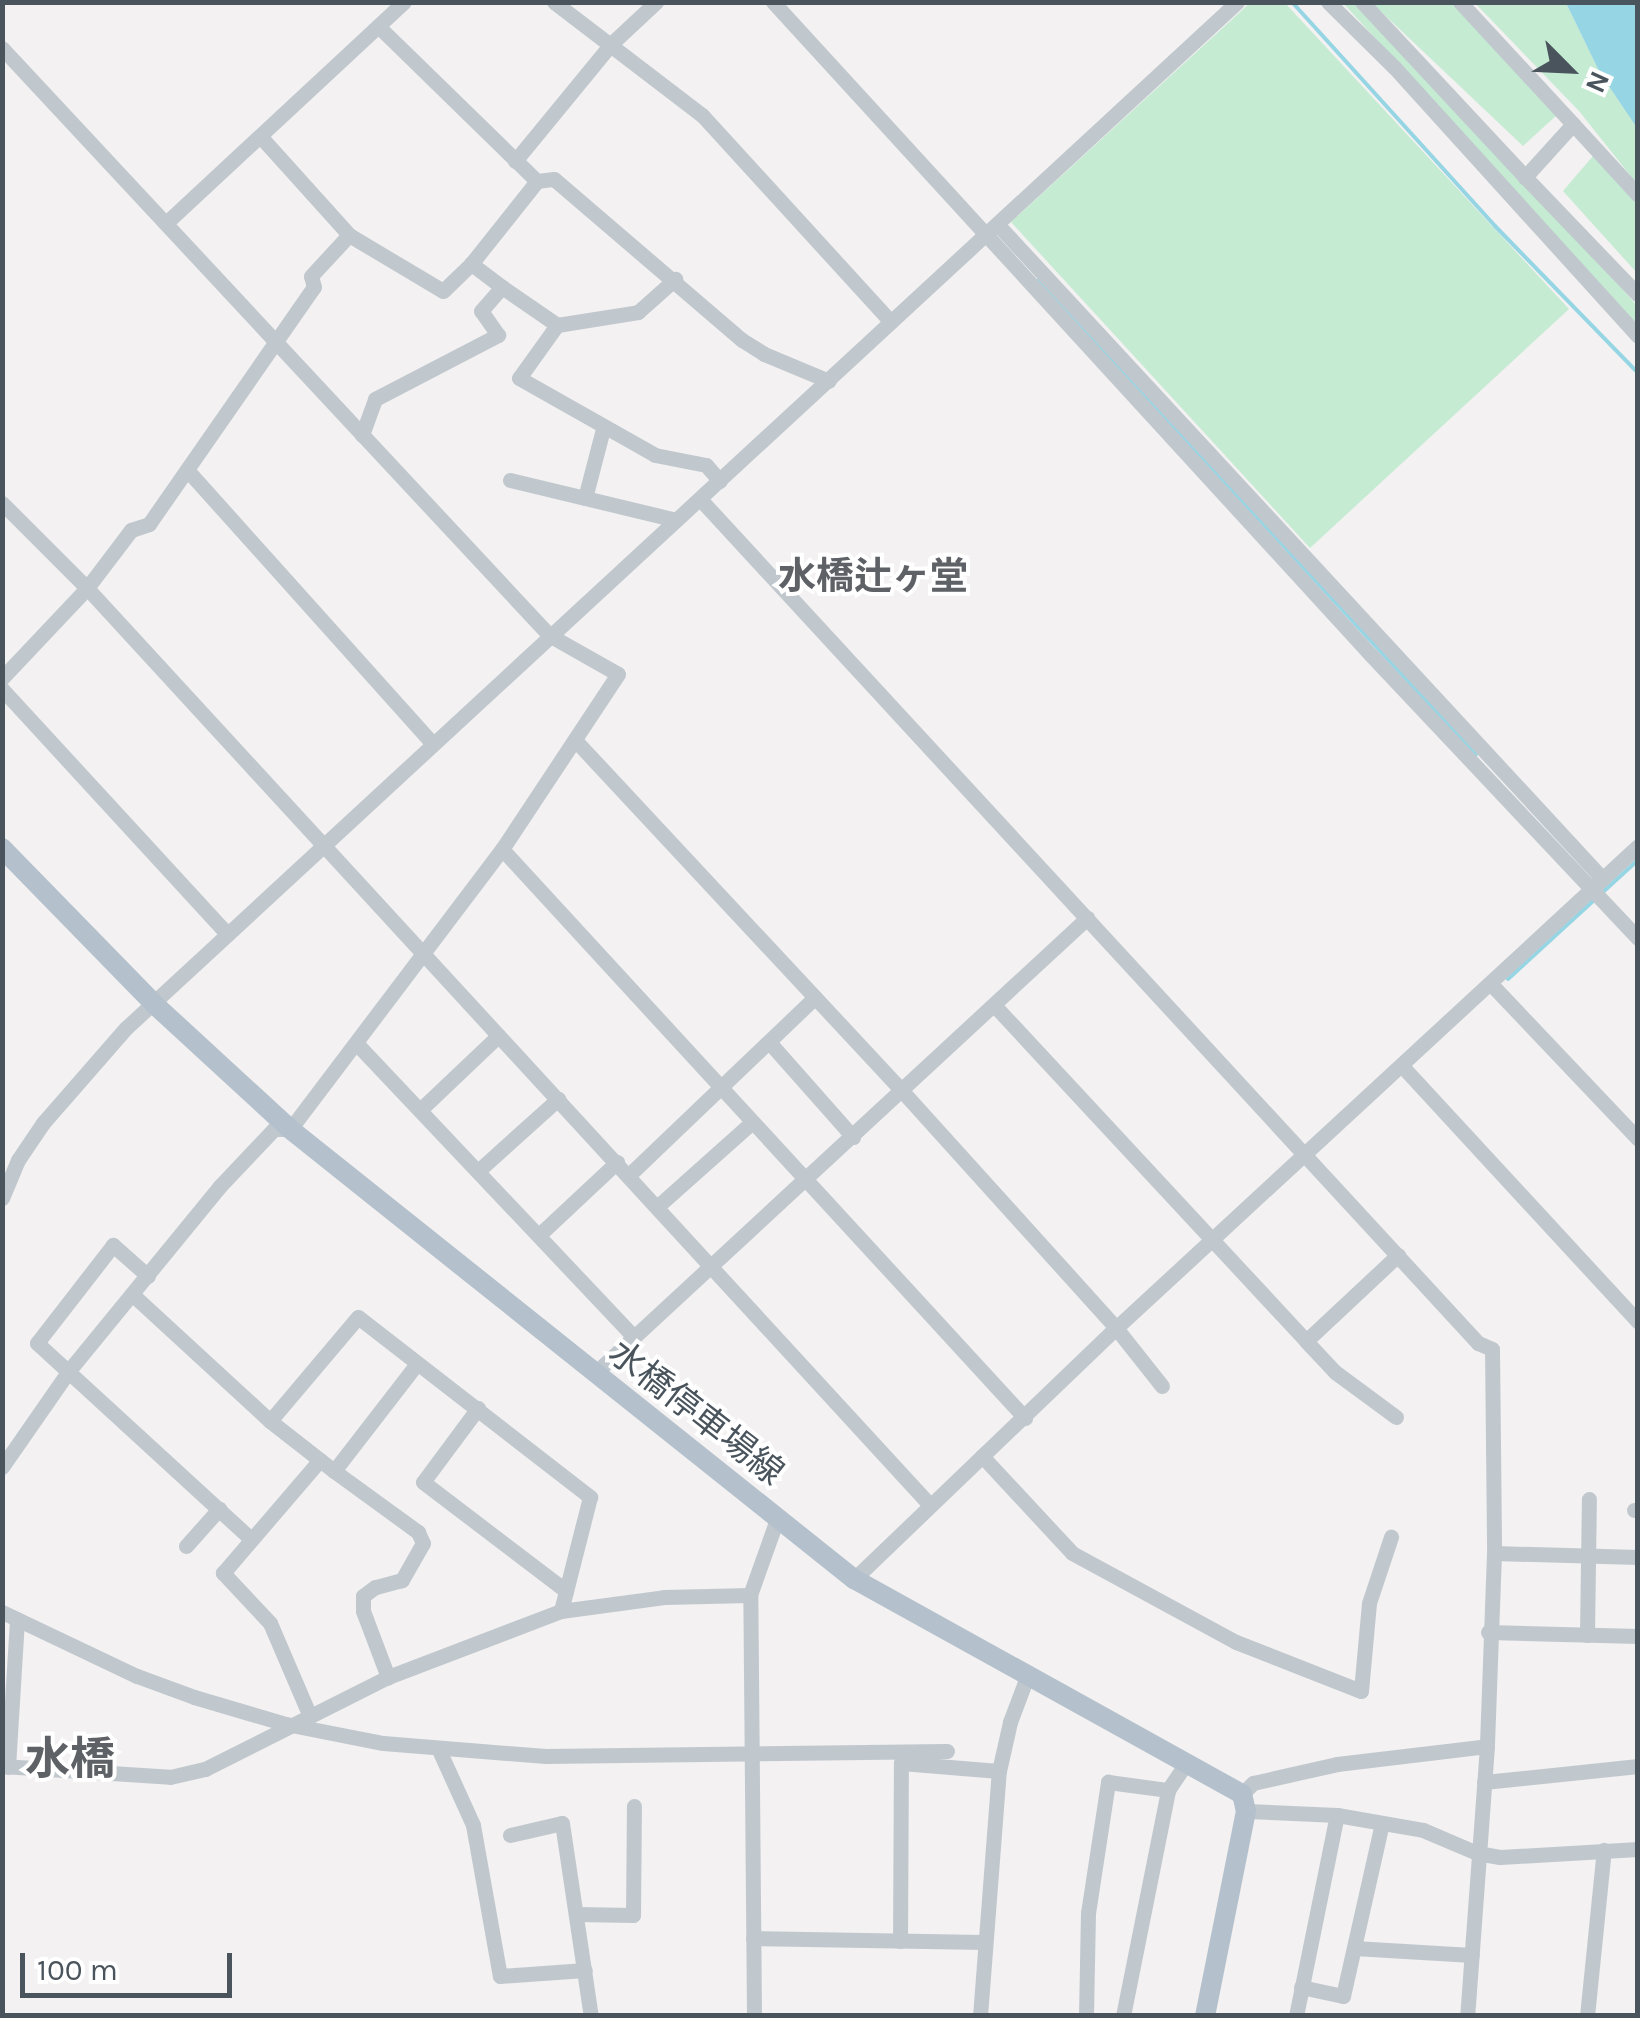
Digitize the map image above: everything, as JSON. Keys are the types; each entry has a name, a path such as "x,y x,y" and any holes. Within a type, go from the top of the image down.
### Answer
{"main road":[{"name":"水橋停車場線","path":"2,848 153,1003 290,1129 854,1579 1028,1674 1244,1802"},
{"path":"1205,2016 1244,1802"}],"street":[{"path":"166,223 404,2"},
{"path":"554,2 702,115 892,322"},
{"path":"515,161 611,44 656,2"},
{"path":"773,2 992,230 1597,884 1638,938"},
{"path":"2,1198 18,1160 43,1123 153,1003 1237,2"},
{"path":"1328,2 1394,67 1638,336"},
{"path":"1362,2 1638,295"},
{"path":"1460,2 1638,195"},
{"path":"378,26 537,181 554,180 742,340 764,354 828,381"},
{"path":"2,48 549,635 618,674 502,849 290,1129 274,1129 148,1276 68,1372 2,1467"},
{"path":"1525,177 1573,124"},
{"path":"260,136 348,235 443,292 471,264 537,181"},
{"path":"2,678 87,588 131,530 149,524 189,472 314,287 311,276 348,235"},
{"path":"471,264 556,325 638,312 676,280"},
{"path":"362,436 374,399 498,335 481,311 502,287"},
{"path":"556,325 519,378 656,454 706,464 720,481"},
{"path":"585,498 603,428"},
{"path":"189,472 433,744"},
{"path":"510,480 676,520"},
{"path":"700,499 1478,1343 1492,1348 1494,1554 1488,1632 1487,1746 1468,2016"},
{"path":"2,503 87,588 929,1504"},
{"path":"2,689 227,934"},
{"path":"575,740 903,1092 1116,1328 1162,1386"},
{"path":"854,1579 1116,1328 1638,846"},
{"path":"502,849 804,1183 1024,1418"},
{"path":"594,1374 903,1092 1086,918"},
{"path":"1490,983 1638,1139"},
{"path":"630,1175 815,997"},
{"path":"994,1005 1209,1242 1335,1372 1396,1417"},
{"path":"420,1110 498,1036"},
{"path":"769,1042 853,1138"},
{"path":"356,1043 634,1336"},
{"path":"1402,1066 1638,1322"},
{"path":"478,1172 558,1099"},
{"path":"658,1206 750,1124"},
{"path":"539,1235 618,1162"},
{"path":"148,1276 114,1245 37,1343 250,1538"},
{"path":"1306,1341 1398,1255"},
{"path":"132,1295 270,1421 418,1532 423,1543 402,1580 375,1587 363,1596 362,1611 388,1677"},
{"path":"270,1421 358,1318 590,1497 561,1611"},
{"path":"334,1471 416,1365"},
{"path":"478,1408 423,1482 566,1591"},
{"path":"982,1456 1072,1554 1236,1642 1361,1691 1368,1604 1391,1537"},
{"path":"309,1714 270,1622 223,1573 320,1460"},
{"path":"1587,1635 1589,1499"},
{"path":"186,1546 219,1509"},
{"path":"754,2016 750,1595 777,1519"},
{"path":"1494,1554 1638,1558"},
{"path":"750,1595 664,1598 561,1611 388,1677 286,1724 206,1769 170,1776 6,1767 10,1615 136,1676 286,1724 439,1750 545,1756 752,1751 901,1756 999,1771"},
{"path":"1488,1632 1638,1636"},
{"path":"980,2016 999,1771 1010,1722 1028,1674"},
{"path":"1487,1746 1336,1764 1253,1783 1244,1802 1424,1830 1477,1853 1500,1857 1638,1848"},
{"path":"439,1750 472,1825 500,1976 585,1970"},
{"path":"901,1756 947,1751"},
{"path":"900,1940 901,1756"},
{"path":"1122,2016 1168,1790 1185,1765"},
{"path":"1484,1782 1638,1766"},
{"path":"1086,2016 1088,1913 1108,1782 1168,1790"},
{"path":"576,1914 633,1915 634,1806"},
{"path":"1296,2016 1337,1816"},
{"path":"510,1836 562,1823 591,2016"},
{"path":"1301,1987 1343,1996 1382,1823"},
{"path":"1587,2016 1604,1850"},
{"path":"753,1938 984,1942"},
{"path":"1354,1948 1472,1955"}],"green space":[{"path":"1251,2 1285,3 1569,309 1310,548 1011,222"},
{"path":"1343,3 1355,3 1592,254 1637,306 1637,324"},
{"path":"1372,3 1452,3 1557,115 1523,146"},
{"path":"1475,3 1566,3 1600,73 1637,128 1637,184 1579,111"},
{"path":"1593,156 1637,204 1637,273 1563,191"}],"water":[{"path":"1566,3 1637,3 1637,128 1600,73"}],"waterway":[{"path":"1292,2 1495,226 1638,373"},
{"path":"1039,280 1476,755"},
{"path":"1604,891 1638,860"},
{"path":"1508,979 1593,901"}],"district":[{"name":"水橋辻ヶ堂","path":"873,577"},
{"name":"水橋","path":"70,1760"}]}
